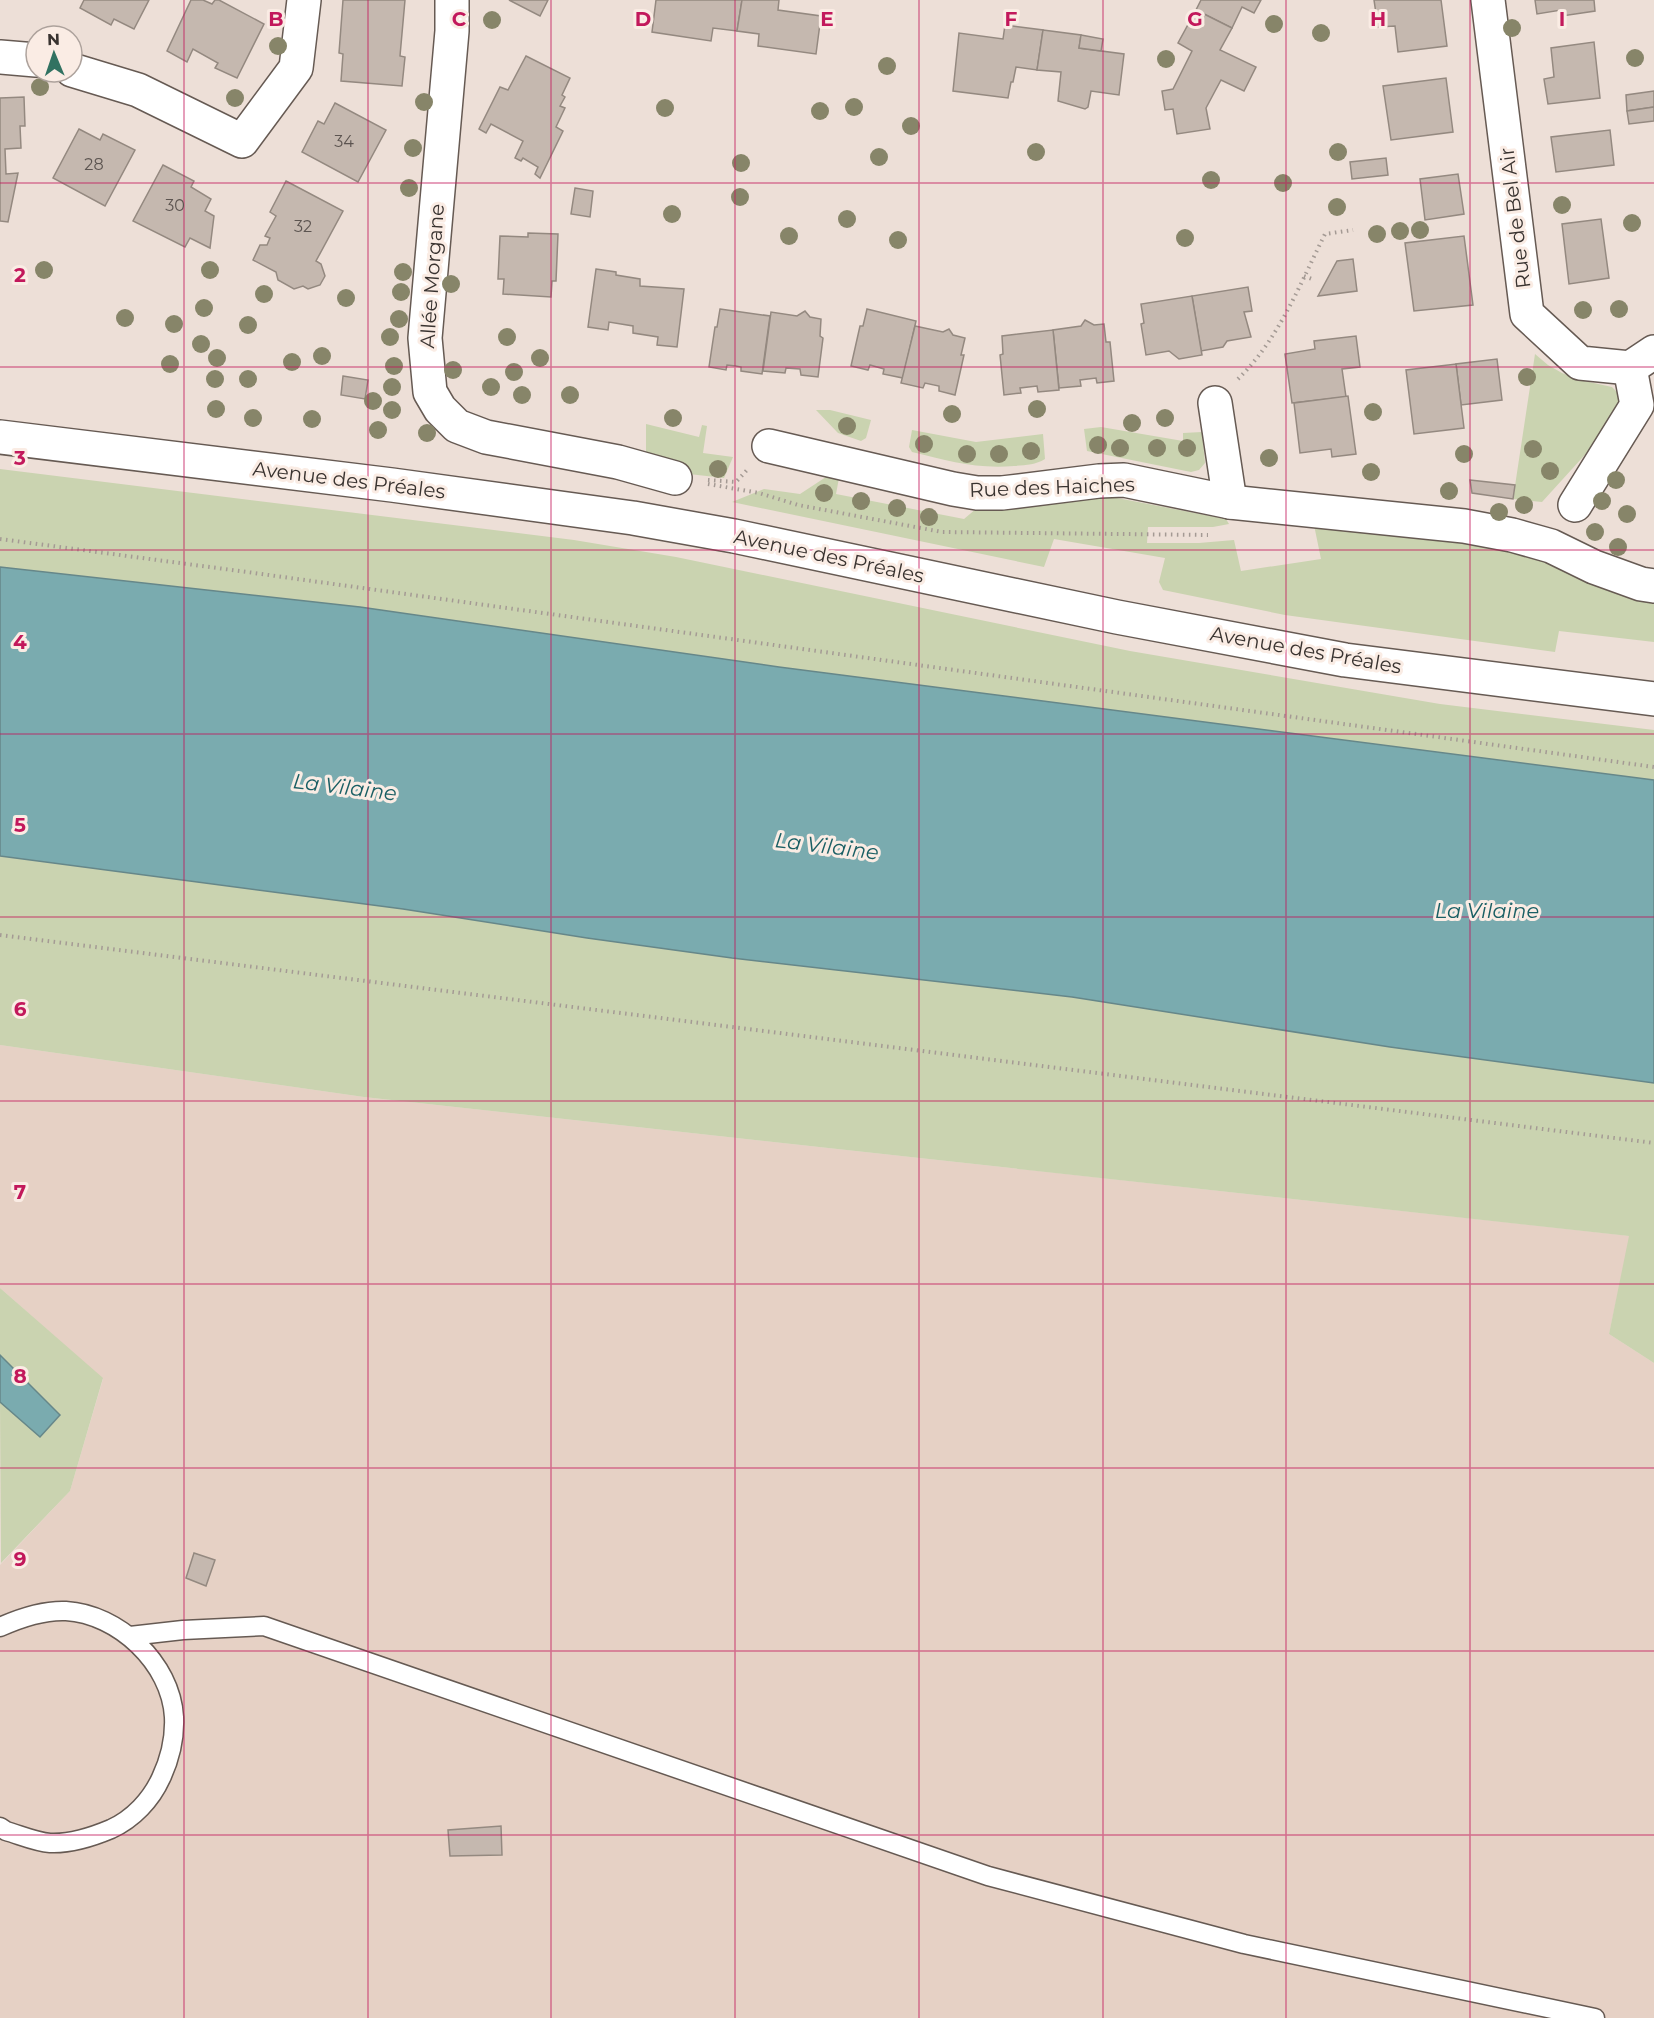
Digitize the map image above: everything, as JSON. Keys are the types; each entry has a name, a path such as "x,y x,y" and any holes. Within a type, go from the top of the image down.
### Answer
{"street":[{"path":"84,74 138,90 242,141 296,68 304,0"},
{"name":"Allée Morgane","path":"452,0 452,31 426,338 430,392 440,409 457,426 486,437 618,462 675,478"},
{"name":"Rue de Bel Air","path":"1488,0 1527,314 1580,363 1642,360 1637,405 1575,505"},
{"path":"0,57 24,59"},
{"path":"1215,403 1230,502"},
{"name":"Avenue des Préales","path":"0,437 403,486 633,518 734,536 1117,617 1345,660 1654,699"},
{"name":"Rue des Haiches","path":"769,446 977,493 1002,493 1124,480 1230,502 1464,526 1512,535 1551,546 1594,567 1641,584 1654,586"}],"lane":[{"path":"0,1627 25,1616 65,1611 94,1617 130,1636 149,1655 168,1691 174,1717 171,1756 153,1794 125,1822 90,1839 50,1843 6,1831 0,1827"},
{"path":"130,1636 183,1630 264,1626 988,1876 1244,1944 1595,2018"}],"path":[{"path":"1215,403 1254,364 1276,331 1325,234 1353,230"},
{"path":"1304,276 1312,279"},
{"path":"675,478 736,482 769,446"},
{"path":"675,478 759,493 798,504 942,532 1210,535"},
{"path":"0,539 1654,767"},
{"path":"0,935 1654,1143"}],"shaded area":[{"path":"0,1045 364,1097 1630,1236 1609,1334 1654,1363 1654,2018 0,2018 0,1565 70,1491 103,1379 0,1288"}],"green space":[{"path":"1535,354 1562,373 1580,380 1612,387 1620,398 1620,405 1602,436 1542,502 1513,499"},
{"path":"816,410 830,410 871,420 866,438 861,441 838,433"},
{"path":"646,424 699,437 702,425 707,426 703,453 733,457 724,478 689,474 650,463 646,452"},
{"path":"1101,427 1183,441 1183,433 1202,432 1205,463 1199,470 1191,472 1087,451 1084,429"},
{"path":"912,430 976,442 1043,434 1045,459 1030,464 1000,467 950,461 912,452 909,447"},
{"path":"0,469 574,540 676,557 1130,651 1440,704 1654,730 1654,780 779,667 360,607 0,567"},
{"path":"826,477 839,478 836,494 964,519 977,508 1112,497 1226,519 1229,524 1213,527 1148,527 1147,543 1234,540 1241,571 1321,559 1314,525 1467,539 1535,556 1654,597 1654,642 1559,631 1555,652 1285,615 1163,590 1159,582 1165,558 1054,539 1044,567 732,502 764,489 800,494"},
{"path":"0,856 403,909 732,958 1072,997 1390,1047 1654,1083 1654,1363 1609,1334 1629,1236 364,1097 0,1045"},
{"path":"0,1288 103,1378 70,1491 1,1563 0,1402 40,1437 60,1416 0,1355"}],"water":[{"name":"La Vilaine","path":"0,567 360,607 779,667 1654,780 1654,1083 1390,1047 1072,997 732,958 403,909 0,856"},
{"path":"0,1355 60,1415 40,1437 0,1402"}],"building":[{"path":"84,0 149,0 134,29 114,19 111,25 80,8"},
{"path":"191,0 203,0 212,4 215,0 219,0 264,24 237,78 215,68 218,63 193,49 187,62 167,51"},
{"path":"343,0 405,0 400,56 405,57 402,86 341,81 343,54 339,53"},
{"path":"509,0 548,0 540,16"},
{"path":"656,0 742,0 737,31 713,28 711,41 652,32"},
{"path":"742,0 779,0 778,10 821,16 816,54 758,46 759,34 737,31"},
{"path":"1201,0 1261,0 1254,13 1242,7 1232,28 1196,10"},
{"path":"1374,0 1441,0 1447,46 1398,52 1395,26 1378,27"},
{"path":"1535,0 1594,0 1595,11 1562,16 1561,10 1537,14"},
{"path":"1196,10 1232,28 1220,50 1256,67 1244,91 1221,80 1206,108 1210,129 1177,134 1173,109 1165,110 1162,91 1173,89 1192,51 1178,43"},
{"path":"1005,25 1043,30 1037,70 1016,67 1008,98 953,91 959,33 1003,39"},
{"path":"1043,30 1081,35 1079,48 1124,54 1119,95 1091,91 1088,107 1085,109 1058,101 1061,72 1037,70"},
{"path":"1081,35 1103,39 1101,51 1079,48"},
{"path":"1594,42 1600,98 1548,104 1544,79 1554,77 1551,48"},
{"path":"526,56 570,78 562,95 565,97 560,106 565,108 556,127 563,131 540,178 535,174 538,167 523,158 521,161 515,158 523,141 491,124 486,133 479,129 500,87 508,90"},
{"path":"1446,78 1453,132 1391,140 1383,86"},
{"path":"1654,91 1654,107 1627,111 1626,95"},
{"path":"24,97 25,126 20,126 21,148 5,149 6,174 18,173 8,222 0,221 0,98"},
{"path":"335,103 386,130 358,182 302,152 318,121 324,124"},
{"path":"1654,107 1654,121 1629,124 1627,111"},
{"path":"79,129 100,140 103,134 135,150 105,206 53,178"},
{"path":"1610,130 1614,165 1556,172 1551,137"},
{"path":"1386,158 1388,175 1352,179 1350,162"},
{"path":"163,165 194,181 191,187 211,199 205,211 214,216 210,248 190,238 185,247 133,221"},
{"path":"1458,174 1464,214 1425,220 1420,179"},
{"path":"286,181 343,211 316,261 321,264 325,276 320,285 308,289 303,286 294,289 278,280 276,272 253,260 260,245 267,245 270,238 265,236 276,216 270,212"},
{"path":"575,188 593,191 590,217 571,214"},
{"path":"1601,219 1609,278 1569,284 1562,224"},
{"path":"528,233 558,234 556,281 552,281 551,297 503,294 504,279 498,279 500,236 528,237"},
{"path":"1464,236 1473,305 1414,311 1405,243"},
{"path":"1353,259 1357,291 1318,296 1337,261"},
{"path":"596,269 640,279 640,286 684,289 677,347 657,345 658,337 633,333 633,326 609,322 608,330 588,327"},
{"path":"1248,287 1252,311 1244,312 1251,337 1227,341 1223,347 1201,351 1192,296"},
{"path":"1192,296 1202,355 1179,359 1169,351 1146,355 1141,324 1144,323 1141,304"},
{"path":"720,309 770,316 762,374 741,371 741,367 736,366 727,365 726,370 709,367"},
{"path":"867,309 916,321 903,378 883,374 884,369 870,365 868,370 851,366 860,326 863,326"},
{"path":"805,311 810,317 821,319 820,336 823,338 818,377 801,375 800,369 786,368 785,373 763,371 771,312 797,316"},
{"path":"1085,320 1094,325 1104,324 1106,342 1110,342 1114,381 1097,383 1096,378 1080,380 1081,386 1059,388 1053,330 1081,326"},
{"path":"915,326 943,332 949,329 953,335 965,338 961,355 964,355 955,395 939,391 939,386 925,383 923,388 901,383"},
{"path":"1053,330 1059,390 1038,392 1037,386 1020,388 1021,393 1004,395 1000,355 1003,354 1002,336"},
{"path":"1356,336 1360,367 1342,369 1346,397 1292,403 1285,354 1315,349 1314,341"},
{"path":"1497,359 1502,400 1461,405 1456,364"},
{"path":"1456,364 1464,428 1414,434 1406,370"},
{"path":"343,376 368,380 365,399 341,395"},
{"path":"1348,396 1356,454 1332,457 1331,449 1300,453 1294,403"},
{"path":"1470,480 1515,485 1513,499 1472,493"},
{"path":"194,1553 215,1560 206,1586 186,1578"},
{"path":"501,1826 502,1855 450,1856 448,1830"}]}
